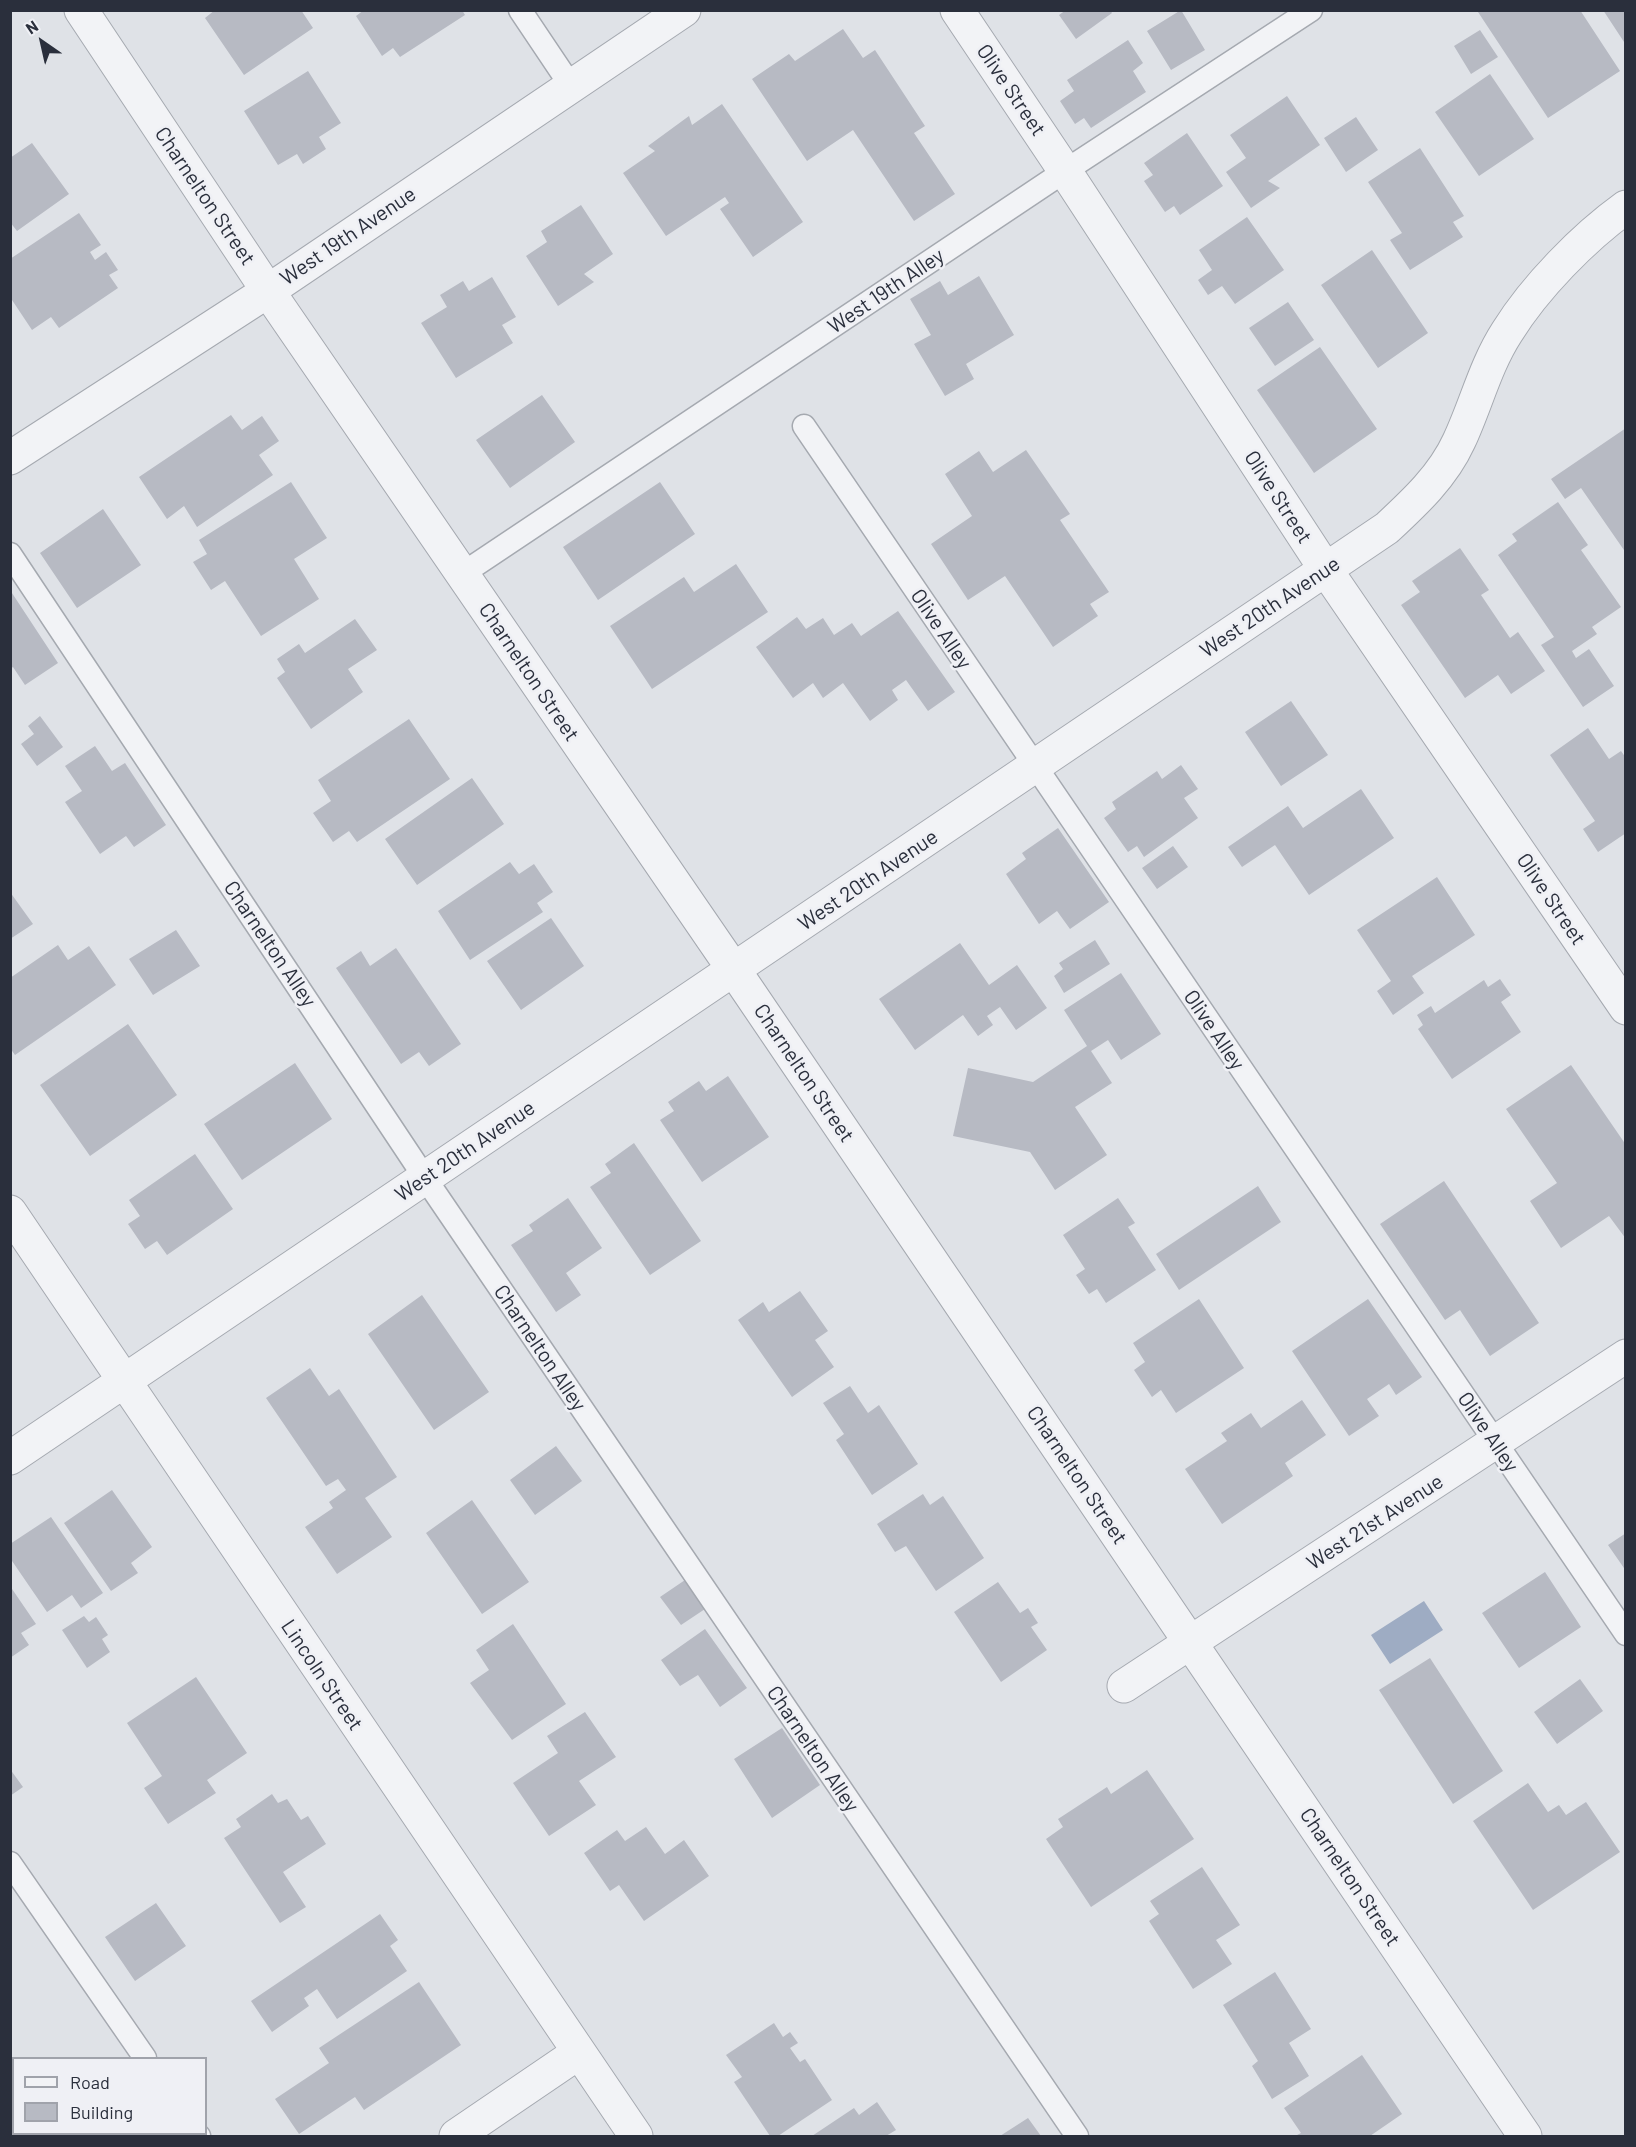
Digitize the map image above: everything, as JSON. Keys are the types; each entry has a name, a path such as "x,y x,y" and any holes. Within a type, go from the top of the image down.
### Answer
{"street":[{"name":"Charnelton Street","path":"81,10 268,291 734,970 1525,2136"},
{"name":"West 19th Avenue","path":"10,458 268,291 684,10"},
{"name":"Olive Street","path":"957,10 1326,570 1626,1008"},
{"name":"West 20th Avenue","path":"10,1458 1387,528 1430,487 1459,442 1482,380 1506,333 1539,288 1575,251 1626,207"},
{"name":"Lincoln Street","path":"10,1212 636,2136"},
{"name":"West 21st Avenue","path":"1124,1686 1626,1356"},
{"path":"456,2136 578,2053"}],"lane":[{"path":"520,10 571,86"},
{"name":"West 19th Alley","path":"462,574 1065,171 1311,10"},
{"name":"Olive Alley","path":"804,426 1626,1634"},
{"name":"Charnelton Alley","path":"10,554 425,1178 1077,2136"},
{"path":"10,1863 144,2057"}],"water":[{"path":"1424,1601 1443,1630 1390,1664 1371,1635"}],"building":[{"path":"215,10 301,10 313,28 244,75 205,18"},
{"path":"364,10 462,10 465,15 400,57 393,48 382,56 356,16"},
{"path":"1066,10 1110,10 1112,13 1076,39 1059,15"},
{"path":"1181,10 1205,50 1171,70 1147,31"},
{"path":"1480,10 1580,10 1620,71 1548,118 1478,12"},
{"path":"1603,10 1626,10 1626,45"},
{"path":"843,29 863,58 875,50 925,126 914,133 955,194 914,221 853,130 807,161 752,79 789,54 795,61"},
{"path":"1480,30 1498,57 1471,74 1454,46"},
{"path":"1128,40 1143,63 1133,71 1146,92 1091,128 1084,118 1075,124 1060,101 1074,91 1067,80"},
{"path":"308,71 341,123 319,137 326,149 303,164 297,154 278,165 244,111"},
{"path":"1490,74 1534,139 1479,176 1435,112"},
{"path":"1287,96 1320,145 1268,181 1280,188 1251,208 1226,172 1246,158 1230,135"},
{"path":"722,104 803,222 753,257 720,209 729,203 725,197 666,236 623,173 655,151 648,146 689,116 692,125"},
{"path":"1356,117 1378,150 1346,172 1324,138"},
{"path":"1187,133 1223,186 1180,215 1174,206 1165,212 1144,181 1153,175 1144,163"},
{"path":"32,143 69,194 17,231 10,222 10,158"},
{"path":"1420,148 1464,216 1453,222 1463,237 1410,270 1390,240 1402,233 1368,182"},
{"path":"581,205 613,254 584,274 594,282 558,306 526,256 547,242 541,231"},
{"path":"79,213 101,245 90,252 95,260 106,252 118,270 109,275 118,288 59,328 51,317 32,330 10,297 10,259"},
{"path":"1247,217 1284,270 1235,304 1222,286 1208,295 1198,280 1212,270 1199,250"},
{"path":"1372,250 1428,333 1378,368 1321,285"},
{"path":"979,276 1014,335 966,364 974,379 945,396 914,344 931,335 910,299 940,281 948,295"},
{"path":"492,277 516,317 502,325 513,343 456,378 421,323 447,307 440,295 463,281 469,291"},
{"path":"1288,302 1314,340 1275,366 1249,328"},
{"path":"1320,347 1377,429 1314,473 1257,390"},
{"path":"542,395 575,442 510,488 476,440"},
{"path":"231,415 242,430 262,416 279,441 259,455 273,475 197,527 184,506 167,519 139,477"},
{"path":"1626,428 1626,553 1581,488 1565,499 1551,479"},
{"path":"1026,450 1070,514 1060,520 1109,592 1090,604 1098,616 1053,647 1005,576 968,600 931,544 972,516 945,474 979,451 993,472"},
{"path":"291,482 327,538 294,559 319,599 261,636 225,581 211,590 193,562 207,554 199,540"},
{"path":"660,482 695,534 598,600 563,547"},
{"path":"1558,502 1588,545 1581,550 1621,607 1592,627 1597,634 1572,651 1576,658 1589,649 1614,686 1583,707 1541,645 1554,637 1498,555 1517,541 1512,534"},
{"path":"103,509 141,565 77,608 40,553"},
{"path":"1460,548 1489,590 1481,595 1510,638 1518,632 1545,671 1511,694 1498,675 1465,698 1401,605 1420,592 1412,581"},
{"path":"736,564 768,612 652,689 610,626 684,577 694,592"},
{"path":"10,590 58,663 25,685 13,667 10,669"},
{"path":"898,611 955,692 928,711 906,680 892,690 898,700 870,721 843,683 823,698 813,683 793,698 756,647 797,617 806,629 823,618 834,635 852,623 861,636"},
{"path":"355,619 377,650 348,669 363,692 311,729 277,678 285,672 277,659 299,644 305,653"},
{"path":"1291,701 1328,755 1281,786 1245,732"},
{"path":"40,716 63,747 37,766 21,744 34,734 28,726"},
{"path":"409,719 450,779 357,842 349,831 333,842 313,813 331,801 318,780"},
{"path":"1588,728 1609,759 1621,751 1626,758 1626,833 1598,852 1583,829 1595,821 1550,755"},
{"path":"95,746 112,771 125,763 166,825 134,847 126,836 100,854 65,802 82,791 65,766"},
{"path":"1181,765 1198,789 1184,798 1198,818 1144,857 1137,846 1128,852 1104,818 1116,809 1112,802 1157,771 1162,779"},
{"path":"472,778 504,824 417,885 385,839"},
{"path":"1361,789 1394,838 1309,895 1275,845 1242,867 1228,847 1288,806 1303,828"},
{"path":"1058,828 1109,902 1070,929 1057,911 1039,924 1006,874 1026,859 1022,853"},
{"path":"1173,846 1188,867 1157,889 1142,868"},
{"path":"510,862 519,874 534,864 553,892 537,903 543,912 470,960 438,911"},
{"path":"1437,877 1475,935 1412,976 1424,993 1393,1015 1377,991 1391,981 1357,930"},
{"path":"10,892 33,924 10,939"},
{"path":"551,918 584,966 521,1010 487,961"},
{"path":"176,930 200,966 153,995 129,959"},
{"path":"1095,940 1110,964 1064,993 1054,976 1063,969 1059,963"},
{"path":"960,943 989,985 1017,965 1047,1008 1016,1030 1000,1007 987,1016 993,1025 978,1036 963,1015 915,1050 879,999"},
{"path":"58,945 68,960 89,946 116,985 15,1055 10,1048 10,978"},
{"path":"396,948 461,1044 429,1066 419,1052 401,1064 336,968 361,951 370,966"},
{"path":"1121,973 1161,1034 1121,1060 1108,1040 1091,1051 1112,1083 1075,1107 1107,1155 1055,1190 1030,1152 953,1136 968,1068 1033,1082 1087,1046 1064,1010"},
{"path":"1500,979 1511,995 1501,1002 1521,1032 1452,1079 1418,1029 1423,1025 1417,1015 1431,1006 1435,1013 1484,980 1488,987"},
{"path":"128,1024 177,1095 90,1156 40,1085"},
{"path":"295,1063 332,1119 242,1180 204,1124"},
{"path":"1571,1065 1626,1145 1626,1239 1609,1216 1561,1248 1530,1201 1557,1183 1506,1109"},
{"path":"728,1076 769,1137 702,1182 660,1120 674,1111 668,1102 699,1081 706,1091"},
{"path":"634,1143 701,1241 650,1275 590,1187 611,1173 605,1164"},
{"path":"195,1154 233,1209 167,1255 157,1241 145,1249 128,1224 140,1216 129,1200"},
{"path":"1444,1181 1539,1323 1490,1356 1460,1310 1445,1320 1380,1224"},
{"path":"1258,1186 1281,1222 1179,1290 1156,1254"},
{"path":"568,1198 602,1248 566,1273 581,1295 556,1312 511,1245 533,1231 529,1225"},
{"path":"1118,1198 1135,1223 1128,1227 1156,1270 1106,1303 1097,1289 1089,1294 1076,1275 1085,1269 1063,1235"},
{"path":"800,1291 828,1331 815,1340 834,1367 792,1397 738,1320 763,1302 769,1312"},
{"path":"422,1295 489,1392 434,1430 368,1334"},
{"path":"1199,1299 1244,1368 1176,1413 1161,1390 1152,1397 1134,1370 1145,1362 1133,1343"},
{"path":"1368,1299 1422,1377 1396,1395 1389,1384 1367,1399 1379,1416 1349,1436 1292,1351"},
{"path":"310,1368 329,1396 339,1389 397,1477 365,1498 392,1537 337,1574 305,1527 333,1508 329,1502 346,1490 338,1479 326,1486 266,1398"},
{"path":"850,1386 868,1413 879,1405 918,1464 872,1495 836,1440 844,1434 823,1403"},
{"path":"1302,1400 1326,1435 1285,1463 1293,1476 1222,1524 1185,1469 1227,1441 1221,1433 1251,1413 1261,1428"},
{"path":"556,1446 582,1481 535,1515 510,1480"},
{"path":"112,1490 152,1547 131,1563 138,1573 111,1591 64,1523"},
{"path":"923,1494 930,1505 943,1496 984,1558 936,1591 906,1546 895,1552 877,1524"},
{"path":"472,1500 529,1582 482,1614 426,1533"},
{"path":"51,1517 103,1593 81,1608 72,1595 47,1612 10,1558 10,1544"},
{"path":"1626,1533 1626,1571 1608,1545"},
{"path":"1545,1572 1581,1627 1519,1668 1482,1613"},
{"path":"685,1580 705,1609 681,1625 660,1597"},
{"path":"998,1582 1020,1613 1028,1608 1038,1623 1031,1627 1047,1650 1001,1682 954,1612"},
{"path":"10,1586 36,1624 21,1633 29,1645 10,1658"},
{"path":"84,1616 89,1622 96,1617 108,1635 102,1639 110,1652 87,1668 62,1630"},
{"path":"513,1624 566,1704 512,1740 470,1683 489,1670 476,1650"},
{"path":"705,1629 747,1688 720,1707 698,1675 680,1686 661,1660"},
{"path":"1430,1658 1503,1771 1453,1804 1379,1690"},
{"path":"196,1677 247,1753 207,1780 216,1793 168,1824 144,1788 162,1776 127,1723"},
{"path":"1580,1679 1603,1711 1557,1744 1534,1712"},
{"path":"585,1712 616,1757 579,1781 596,1805 549,1836 513,1783 558,1753 547,1736"},
{"path":"782,1728 820,1785 772,1818 734,1759"},
{"path":"10,1769 23,1787 10,1796"},
{"path":"1147,1770 1194,1839 1091,1907 1046,1839 1063,1827 1058,1819 1107,1787 1111,1794"},
{"path":"1528,1783 1548,1812 1559,1805 1566,1815 1586,1802 1620,1852 1533,1910 1473,1821"},
{"path":"272,1794 278,1803 287,1799 301,1820 308,1816 326,1844 283,1872 306,1907 280,1923 224,1838 241,1827 236,1819"},
{"path":"646,1827 665,1854 684,1840 709,1876 644,1921 619,1885 610,1891 584,1853 617,1830 625,1841"},
{"path":"1202,1867 1240,1925 1216,1940 1232,1964 1193,1989 1149,1921 1159,1914 1150,1901"},
{"path":"156,1903 186,1946 135,1981 105,1937"},
{"path":"380,1914 398,1940 390,1946 407,1971 337,2019 317,1989 304,1998 309,2006 272,2032 251,2001"},
{"path":"1275,1972 1311,2029 1289,2043 1309,2076 1272,2099 1252,2066 1258,2061 1223,2005"},
{"path":"419,1982 461,2045 364,2110 355,2097 299,2134 275,2099 329,2063 319,2048"},
{"path":"774,2023 783,2037 790,2032 798,2043 790,2048 800,2062 805,2059 832,2100 778,2136 770,2136 734,2082 742,2077 726,2055"},
{"path":"1362,2055 1402,2114 1370,2136 1295,2136 1301,2133 1284,2108"},
{"path":"877,2102 896,2130 886,2136 812,2136 854,2108 859,2115"},
{"path":"1028,2118 1041,2136 1000,2136"},
{"path":"149,2135 183,2136 150,2136"}]}
